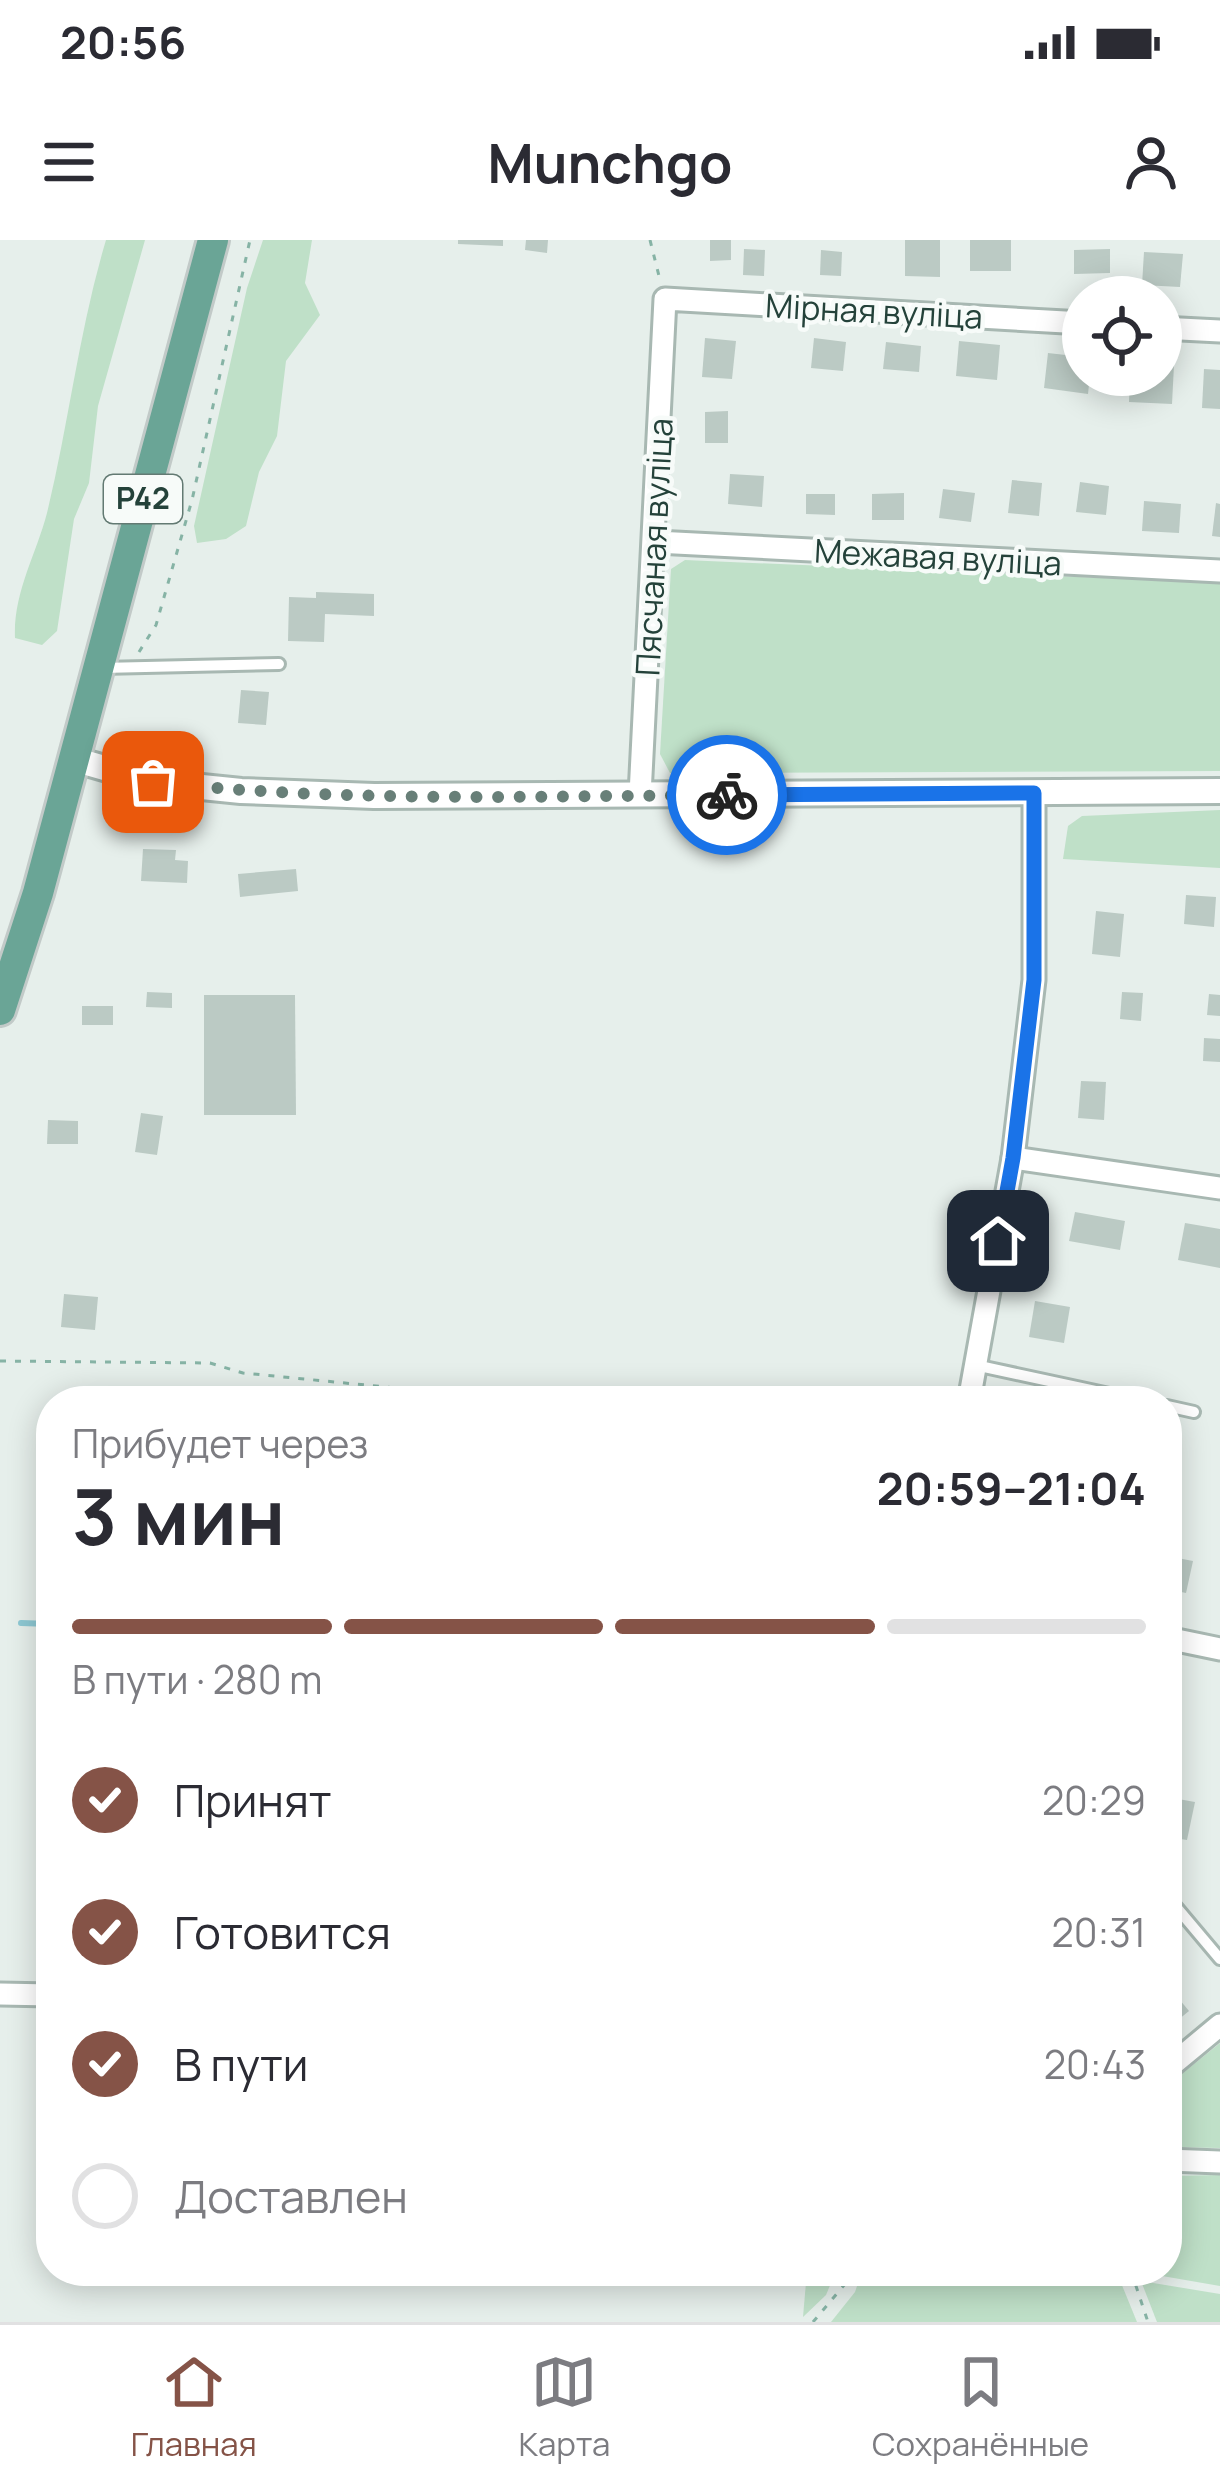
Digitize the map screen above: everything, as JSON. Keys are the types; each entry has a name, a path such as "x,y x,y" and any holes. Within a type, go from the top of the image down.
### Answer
{"main road":[{"name":"Р42","path":"0,1010 74,759 113,668 213,240"}],"street":[{"name":"Мірная вуліца","path":"665,299 1062,322"},
{"name":"Пясчаная вуліца","path":"640,795 665,299"},
{"path":"1182,329 1220,331"},
{"name":"Межавая вуліца","path":"656,542 1220,571"},
{"path":"74,759 153,782 374,796 1220,791"},
{"path":"972,1386 1013,1158 1034,980 1034,793"},
{"path":"1013,1158 1220,1188"},
{"path":"1182,1641 1220,1649"},
{"path":"0,1994 36,1995"},
{"path":"1182,2056 1220,2024"},
{"path":"1182,2161 1220,2162"}],"lane":[{"path":"113,668 279,664"},
{"path":"975,1365 1072,1386"},
{"path":"1182,1409 1194,1412"},
{"path":"1182,1914 1220,1959"}],"path":[{"path":"113,668 156,625 250,240"},
{"path":"650,240 665,299"},
{"path":"0,1361 211,1363 243,1373 375,1386"},
{"path":"813,2322 843,2286"},
{"path":"1136,2286 1148,2322"}],"green space":[{"path":"106,240 145,240 98,406 89,483 74,519 57,631 42,645 15,638 15,621 47,513"},
{"path":"263,240 312,240 305,283 320,315 286,361 277,436 259,472 246,526 226,539 197,543 194,526 247,288"},
{"path":"685,560 1220,583 1220,771 670,773 660,754 671,569"},
{"path":"1220,810 1220,868 1063,859 1068,826 1082,816"},
{"path":"1220,2043 1220,2148 1182,2147 1182,2074"},
{"path":"1220,2175 1220,2286 1182,2279 1182,2176"},
{"path":"806,2286 830,2286 826,2295 803,2317"},
{"path":"857,2286 1122,2286 1137,2322 831,2322"},
{"path":"1143,2286 1220,2294 1220,2322 1157,2322"}],"building":[{"path":"458,240 503,240 503,246 458,244"},
{"path":"526,240 548,240 547,253 525,250"},
{"path":"710,240 731,240 731,260 710,261"},
{"path":"905,240 940,240 940,277 905,276"},
{"path":"970,240 1011,240 1011,271 970,271"},
{"path":"744,249 765,250 764,276 743,275"},
{"path":"1110,249 1110,273 1074,274 1074,250"},
{"path":"821,250 842,252 841,276 820,275"},
{"path":"1144,252 1183,254 1181,276 1143,276"},
{"path":"705,338 736,341 732,379 702,377"},
{"path":"814,338 846,342 843,371 811,368"},
{"path":"959,341 1000,345 997,380 956,376"},
{"path":"886,342 921,346 919,372 883,369"},
{"path":"1048,353 1062,355 1062,390 1044,388"},
{"path":"1204,369 1220,370 1220,409 1202,408"},
{"path":"1129,396 1172,396 1172,404 1129,402"},
{"path":"728,411 728,443 705,443 705,412"},
{"path":"730,474 764,476 762,507 728,504"},
{"path":"1012,480 1042,483 1039,516 1008,513"},
{"path":"1080,482 1109,486 1106,515 1076,512"},
{"path":"943,489 975,493 971,522 939,518"},
{"path":"904,493 904,520 872,520 872,494"},
{"path":"806,494 835,494 835,515 806,514"},
{"path":"1144,501 1181,504 1179,533 1142,531"},
{"path":"1216,503 1220,504 1220,537 1212,536"},
{"path":"316,592 374,594 374,616 325,614 324,642 288,641 289,597 316,598"},
{"path":"241,690 269,692 266,725 238,723"},
{"path":"143,849 176,850 175,860 188,861 187,883 141,881"},
{"path":"296,869 298,891 240,897 238,874"},
{"path":"1186,895 1216,897 1214,927 1184,924"},
{"path":"1096,911 1124,914 1120,957 1092,954"},
{"path":"147,992 172,993 172,1008 146,1007"},
{"path":"1122,992 1143,993 1141,1021 1120,1019"},
{"path":"1209,994 1220,995 1220,1016 1207,1015"},
{"path":"204,995 295,995 296,1115 204,1115"},
{"path":"82,1006 113,1006 113,1025 82,1025"},
{"path":"1204,1038 1220,1039 1220,1062 1203,1061"},
{"path":"1081,1081 1106,1082 1104,1120 1078,1118"},
{"path":"141,1113 163,1116 157,1155 135,1152"},
{"path":"48,1120 78,1121 78,1144 47,1144"},
{"path":"1075,1212 1125,1221 1120,1250 1069,1241"},
{"path":"1185,1223 1220,1229 1220,1268 1178,1260"},
{"path":"64,1294 98,1297 95,1330 61,1327"},
{"path":"1035,1301 1070,1307 1064,1343 1029,1337"},
{"path":"1182,1559 1193,1561 1186,1593 1182,1592"},
{"path":"1182,1800 1195,1802 1187,1840 1182,1839"}],"waterway":[{"path":"21,1623 36,1624"}],"way so far":[{"path":"153,782 374,796 727,795"}],"route":[{"path":"727,795 1034,793 1034,980 998,1241"}]}
